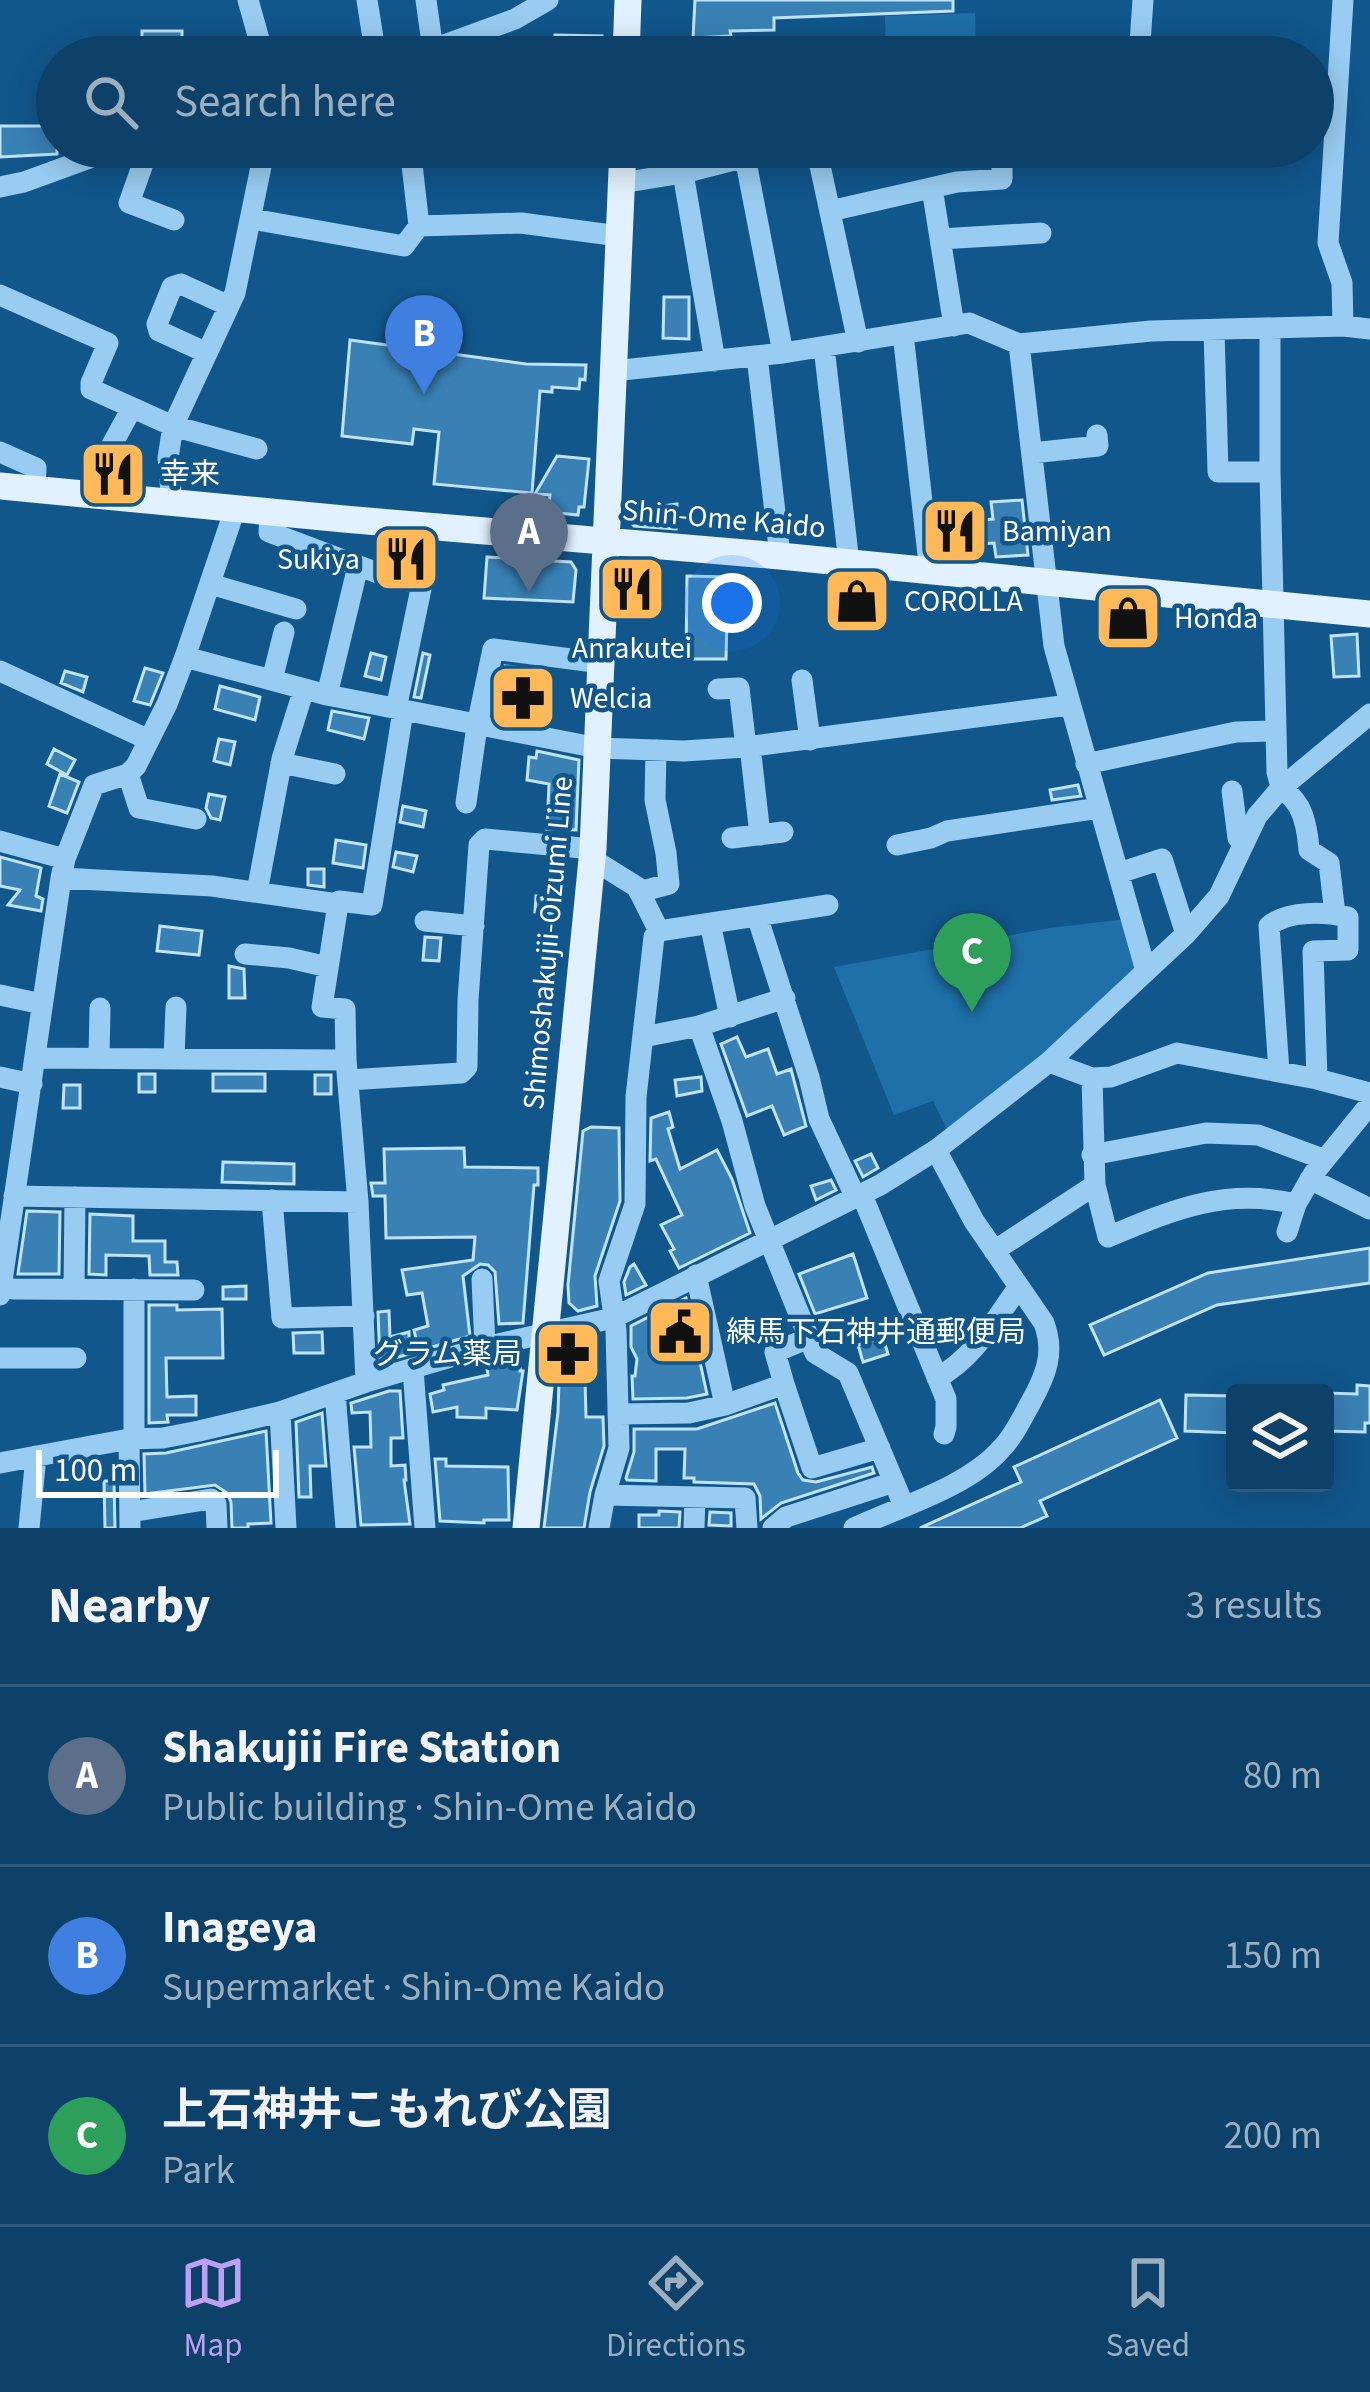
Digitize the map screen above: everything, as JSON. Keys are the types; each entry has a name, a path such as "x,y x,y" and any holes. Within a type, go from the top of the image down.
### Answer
{"main road":[{"path":"627,36 628,0"},
{"name":"Shimoshakujii-Oizumi Line","path":"526,1528 593,854 621,168"},
{"name":"Shin-Ome Kaido","path":"0,486 1370,614"}],"street":[{"path":"248,0 258,36"},
{"path":"367,0 373,36"},
{"path":"423,36 425,0"},
{"path":"458,36 512,10 548,0"},
{"path":"1140,36 1143,0"},
{"path":"1334,56 1342,0"},
{"path":"0,188 62,168"},
{"path":"142,168 129,203 174,220"},
{"path":"172,503 168,458 173,426 235,293 261,168"},
{"path":"252,219 404,246 418,226 412,168"},
{"path":"621,183 703,168"},
{"path":"748,168 783,353"},
{"path":"821,168 858,342"},
{"path":"830,211 957,182 1002,179 1002,168"},
{"path":"1325,168 1328,243 1342,283 1343,326"},
{"path":"683,173 715,361"},
{"path":"932,188 954,326"},
{"path":"418,226 521,223 619,236"},
{"path":"940,239 1041,233"},
{"path":"207,353 159,331 157,324 172,286 181,284 229,305"},
{"path":"0,295 108,343 92,389 173,426 257,448"},
{"path":"614,371 783,353 969,323 1019,344 1151,331 1370,329"},
{"path":"1214,330 1218,472 1270,472"},
{"path":"1270,330 1275,730 1280,789 1298,804 1309,850 1329,863 1335,914"},
{"path":"904,334 930,572"},
{"path":"1019,344 1054,646 1146,971"},
{"path":"824,347 849,563"},
{"path":"757,356 780,556"},
{"path":"95,495 97,472 132,408"},
{"path":"1032,453 1098,446 1096,435"},
{"path":"0,452 36,468 35,489"},
{"path":"194,1290 0,1289 9,1204 32,1084 63,869 94,785 128,774 149,740 185,657 235,509"},
{"path":"0,841 63,869 372,905 422,584 383,575 269,532 270,512"},
{"path":"327,695 358,566"},
{"path":"210,584 296,609"},
{"path":"272,680 284,632"},
{"path":"466,802 494,650 602,663"},
{"path":"185,657 327,695 598,748 748,747 1069,705"},
{"path":"0,671 149,740"},
{"path":"802,680 810,740"},
{"path":"718,689 739,688 748,747 772,833 732,838"},
{"path":"257,892 281,763 304,689"},
{"path":"0,1462 181,1435 280,1412 485,1347 613,1318 859,1196 936,1150 1048,1062 1186,934 1219,896 1257,816 1280,789 1370,714"},
{"path":"1086,764 1236,732 1275,730"},
{"path":"639,892 669,884 655,800 656,750"},
{"path":"281,763 335,774"},
{"path":"128,774 140,808 196,819"},
{"path":"1232,791 1238,838 1244,843"},
{"path":"897,845 947,831 1099,808"},
{"path":"35,1058 174,1058 461,1073 466,1067 479,845 485,839 593,854 639,892 659,931"},
{"path":"1119,873 1162,859 1186,934"},
{"path":"338,904 322,1006 345,1009 366,1382"},
{"path":"599,1528 619,1448 616,1330 609,1281 635,1204 637,1097 653,937 659,931 828,905"},
{"path":"757,916 818,1119 859,1196 946,1399 944,1434"},
{"path":"1279,1072 1269,926 1284,916 1348,916 1348,950 1313,951 1317,1079"},
{"path":"425,921 474,926"},
{"path":"710,923 730,1017"},
{"path":"245,954 328,967"},
{"path":"0,995 41,1004"},
{"path":"643,1037 699,1026 785,998"},
{"path":"174,1058 176,1007"},
{"path":"99,1057 100,1008"},
{"path":"699,1026 768,1241 815,1353 848,1373 904,1505"},
{"path":"1048,1062 1091,1078 1112,1077 1177,1053 1370,1093"},
{"path":"0,1077 32,1084"},
{"path":"1091,1078 1095,1185 1108,1237 1182,1206 1240,1198 1296,1204"},
{"path":"1287,1232 1310,1179 1370,1104"},
{"path":"1092,1155 1206,1133 1258,1135 1323,1159"},
{"path":"854,1528 956,1482 991,1460 1012,1435 1049,1362 1045,1323 994,1251 936,1150"},
{"path":"1310,1179 1370,1209"},
{"path":"994,1251 1095,1185"},
{"path":"9,1204 75,1198 358,1202"},
{"path":"74,1289 75,1198"},
{"path":"272,1200 282,1318 364,1316"},
{"path":"696,1275 725,1405"},
{"path":"482,1279 485,1347"},
{"path":"937,1378 969,1355 1018,1288"},
{"path":"134,1289 130,1520 211,1499 216,1504 218,1528"},
{"path":"809,1338 775,1352 812,1468 880,1448"},
{"path":"0,1358 76,1358"},
{"path":"413,1369 425,1528"},
{"path":"619,1414 689,1412 784,1384"},
{"path":"335,1393 346,1528"},
{"path":"280,1412 286,1528"},
{"path":"29,1528 37,1456"},
{"path":"773,1528 786,1517 894,1482"},
{"path":"604,1495 746,1498 747,1528"},
{"path":"694,1528 695,1496"}],"shaded area":[{"path":"975,13 976,36 886,36 885,16"},
{"path":"1126,919 1138,970 1047,1054 947,1129 933,1101 894,1115 834,967"}],"building":[{"path":"695,0 953,0 953,11 774,18 774,30 693,36"},
{"path":"142,31 182,31 182,36 142,36"},
{"path":"0,126 36,126 36,155 0,157"},
{"path":"664,297 689,297 689,339 663,338"},
{"path":"350,340 526,364 586,365 585,380 580,379 579,389 540,391 532,493 434,484 439,432 414,429 412,444 342,436"},
{"path":"557,456 589,459 584,507 579,507 578,515 548,512 550,495 535,494"},
{"path":"1022,500 1028,555 996,557 994,543 964,545 964,551 943,549 939,516 945,512 966,510 967,521 993,519 991,502"},
{"path":"677,504 676,529 634,526 625,516 625,511"},
{"path":"403,545 422,547 420,568 382,559 383,547 402,549"},
{"path":"487,557 571,562 576,570 573,602 484,598"},
{"path":"624,574 644,575 638,616 621,616"},
{"path":"687,576 728,577 726,659 686,659"},
{"path":"831,590 880,591 880,609 837,615 837,608 831,608"},
{"path":"1110,612 1153,614 1153,622 1110,626"},
{"path":"1357,634 1359,676 1334,677 1331,636"},
{"path":"371,653 386,657 381,680 365,676"},
{"path":"423,653 430,655 421,698 414,697"},
{"path":"505,666 547,671 542,722 497,713"},
{"path":"145,668 163,673 150,705 134,701"},
{"path":"65,671 87,677 83,692 61,683"},
{"path":"220,686 260,697 255,720 215,709"},
{"path":"332,711 369,718 364,739 328,730"},
{"path":"219,739 235,742 230,765 214,761"},
{"path":"54,749 75,760 67,775 47,764"},
{"path":"537,751 579,760 576,830 547,829 549,784 527,780 529,757 536,758"},
{"path":"60,774 79,782 67,813 49,806"},
{"path":"1078,785 1081,796 1052,800 1050,790"},
{"path":"209,794 225,797 220,820 211,818 206,808"},
{"path":"403,806 426,811 423,827 400,822"},
{"path":"336,840 366,845 363,868 333,863"},
{"path":"396,852 417,856 413,872 393,867"},
{"path":"0,857 41,868 36,896 43,899 41,911 8,905 20,890 0,886"},
{"path":"308,869 324,869 324,887 308,885"},
{"path":"536,896 559,898 558,914 535,912"},
{"path":"160,926 202,931 199,955 157,951"},
{"path":"425,937 441,938 439,961 423,960"},
{"path":"229,966 244,969 245,998 229,998"},
{"path":"737,1037 746,1057 768,1049 777,1074 791,1069 806,1126 784,1135 772,1106 747,1116 721,1044"},
{"path":"139,1074 155,1074 155,1092 139,1092"},
{"path":"213,1074 265,1074 265,1091 213,1091"},
{"path":"315,1075 331,1075 331,1094 315,1094"},
{"path":"701,1077 702,1091 677,1096 675,1080"},
{"path":"64,1085 80,1085 80,1108 63,1108"},
{"path":"669,1112 673,1127 668,1129 680,1169 717,1150 750,1233 679,1268 661,1225 682,1215 656,1159 650,1161 651,1118"},
{"path":"619,1128 620,1201 595,1276 597,1306 578,1311 569,1303 568,1285 583,1131"},
{"path":"464,1148 465,1167 538,1168 523,1323 499,1324 495,1272 480,1264 463,1276 470,1336 419,1351 414,1330 428,1326 422,1293 407,1295 402,1270 473,1260 475,1237 386,1238 385,1196 373,1196 371,1183 385,1183 384,1149"},
{"path":"871,1154 878,1168 863,1177 855,1161"},
{"path":"223,1162 294,1164 294,1184 222,1182"},
{"path":"831,1180 836,1190 816,1200 811,1186"},
{"path":"27,1211 60,1212 59,1274 18,1274"},
{"path":"90,1214 133,1216 133,1241 165,1241 165,1262 177,1262 178,1275 150,1275 149,1256 106,1255 106,1275 89,1274"},
{"path":"1370,1248 1370,1283 1217,1305 1104,1355 1090,1325 1208,1273"},
{"path":"853,1254 867,1298 815,1314 799,1274"},
{"path":"634,1264 646,1285 626,1295 624,1282"},
{"path":"246,1286 246,1299 223,1299 223,1287"},
{"path":"686,1298 707,1394 633,1399 637,1359 631,1347 631,1326"},
{"path":"149,1305 222,1309 223,1358 166,1358 167,1397 196,1396 196,1415 167,1415 168,1422 149,1423"},
{"path":"389,1311 390,1337 409,1332 409,1354 380,1362 378,1312"},
{"path":"322,1332 323,1353 294,1353 293,1333"},
{"path":"883,1337 888,1354 863,1362 858,1345"},
{"path":"521,1354 517,1410 486,1408 486,1418 457,1417 457,1407 433,1412 430,1394 444,1390 443,1385 488,1375 486,1362"},
{"path":"585,1379 586,1417 603,1417 604,1446 584,1528 544,1528 559,1381"},
{"path":"1357,1385 1370,1386 1370,1423 1365,1423 1365,1432 1334,1431 1334,1393 1357,1394"},
{"path":"400,1391 403,1438 391,1438 391,1466 405,1465 410,1524 361,1525 354,1447 371,1447 370,1412 352,1413 351,1403"},
{"path":"1186,1395 1226,1396 1226,1433 1185,1431"},
{"path":"1160,1400 1177,1438 1040,1501 1047,1516 1020,1528 920,1528 1021,1482 1014,1467"},
{"path":"775,1403 803,1480 816,1482 872,1467 874,1473 781,1503 761,1519 754,1484 684,1478 685,1449 656,1449 656,1481 627,1480 634,1429 697,1429"},
{"path":"322,1413 326,1466 310,1466 311,1497 299,1497 296,1422"},
{"path":"266,1431 271,1523 232,1528 231,1502 215,1485 145,1494 144,1454"},
{"path":"435,1459 446,1459 446,1466 508,1467 509,1520 440,1521"},
{"path":"104,1481 114,1481 115,1528 105,1528"},
{"path":"659,1511 680,1512 679,1528 639,1528 639,1515 659,1515"},
{"path":"710,1512 731,1513 731,1526 709,1525"}],"place":[{"name":"Inageya","path":"424,394"},
{"name":"幸来","path":"113,474"},
{"name":"Bamiyan","path":"955,531"},
{"name":"Sukiya","path":"406,559"},
{"name":"Anrakutei","path":"632,589"},
{"name":"Shakujii Fire Station","path":"529,592"},
{"name":"COROLLA","path":"857,601"},
{"name":"Honda","path":"1128,618"},
{"name":"Welcia","path":"523,698"},
{"name":"上石神井こもれび公園","path":"972,1012"},
{"name":"練馬下石神井通郵便局","path":"680,1332"},
{"name":"グラム薬局","path":"568,1354"}]}
